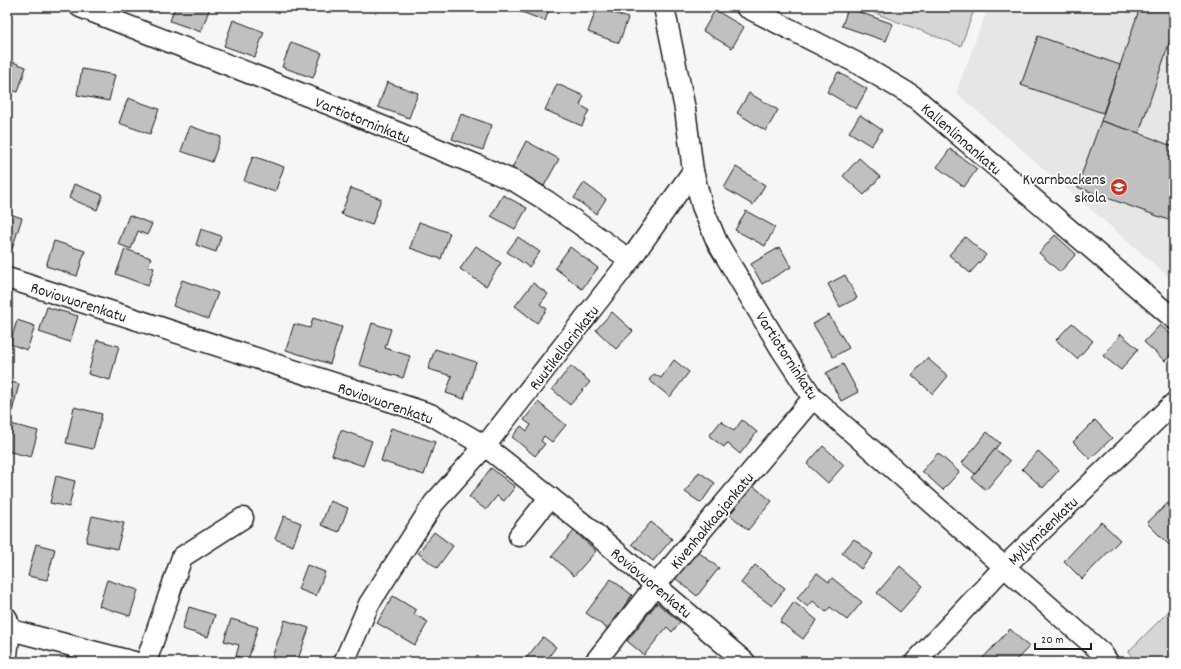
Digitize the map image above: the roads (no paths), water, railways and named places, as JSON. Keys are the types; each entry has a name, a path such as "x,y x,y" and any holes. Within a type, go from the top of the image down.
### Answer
{"street":[{"name":"Vartiotorninkatu","path":"80,7 333,106 516,182 547,201 630,260"},
{"path":"664,7 685,109 693,171"},
{"name":"Kallenlinnankatu","path":"746,7 854,62 913,96 1174,319"},
{"name":"Vartiotorninkatu","path":"693,171 702,206 717,242 781,349 813,398 1102,653 1108,662"},
{"name":"Ruutikellarinkatu","path":"344,662 369,604 434,503 485,446 630,260 693,171"},
{"name":"Roviovuorenkatu","path":"7,278 430,414 485,446 550,497 585,525 745,662"},
{"name":"Kivenhakkaajankatu","path":"595,662 655,586 813,398"},
{"name":"Myllymäenkatu","path":"915,662 1004,567 1174,403"},
{"path":"519,536 550,497"},
{"path":"146,662 182,557 243,518"},
{"path":"7,655 8,626 134,662"}],"place":[{"name":"Kvarnbackens skola","path":"1119,187"}]}
